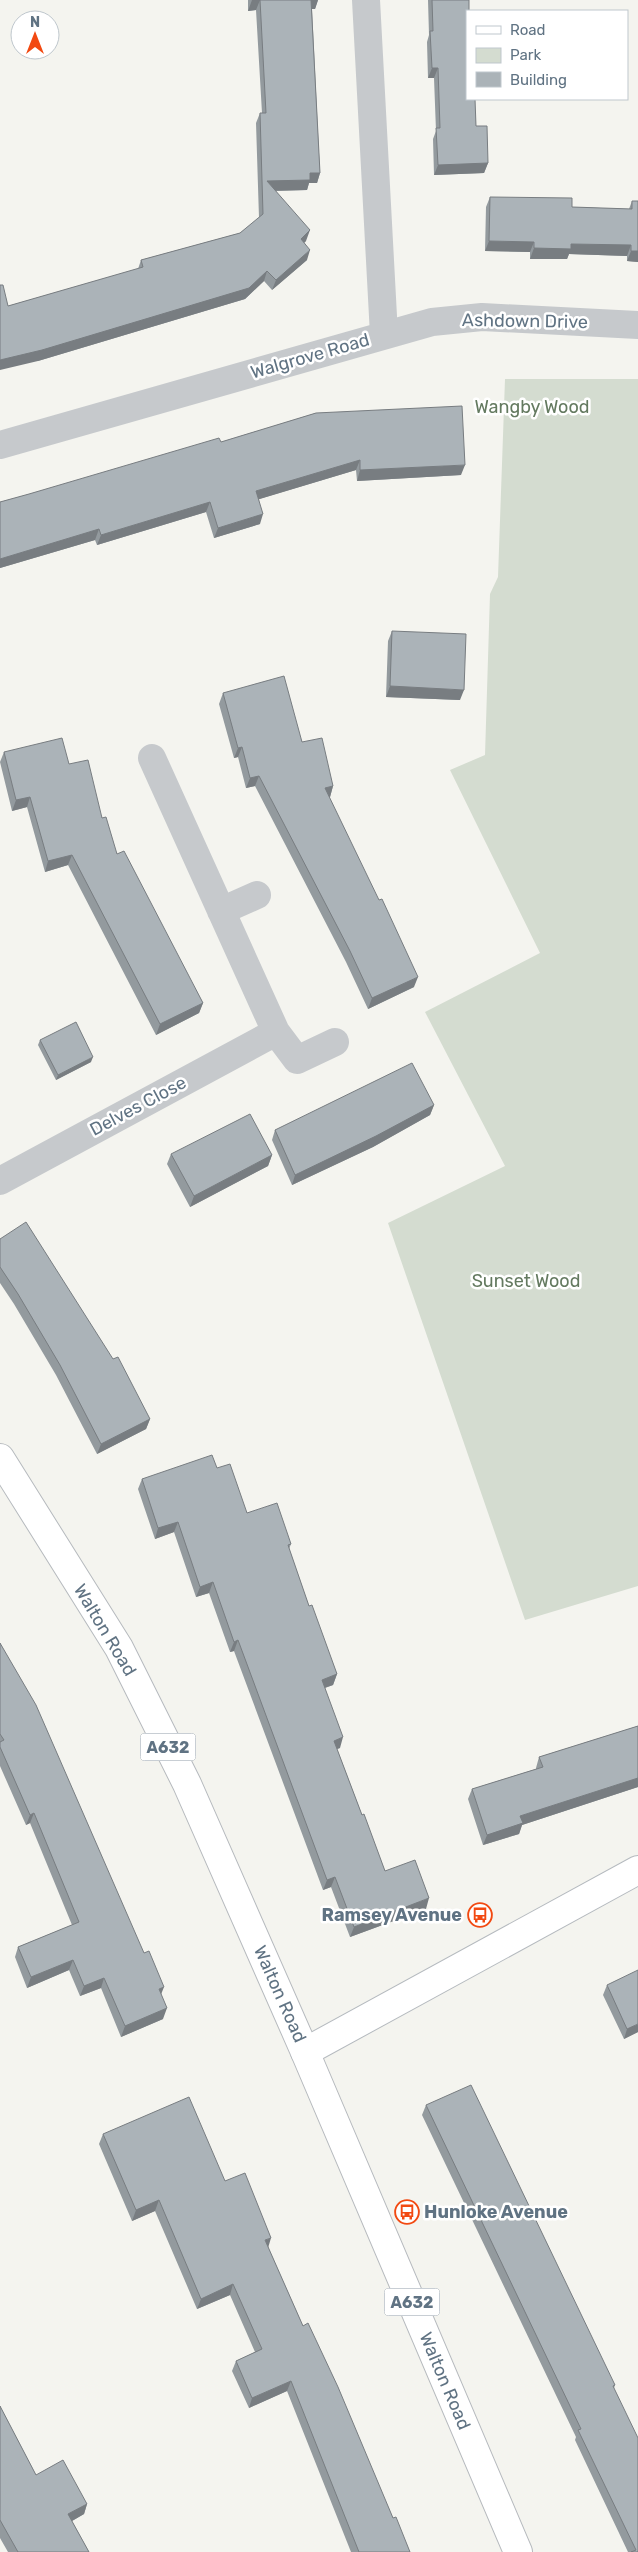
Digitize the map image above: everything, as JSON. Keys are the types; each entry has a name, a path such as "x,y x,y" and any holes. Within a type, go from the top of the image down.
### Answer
{"main road":[{"name":"Walton Road","path":"0,1458 119,1648 187,1784 305,2052 518,2552"},
{"path":"305,2052 638,1870"}],"street":[{"name":"Walgrove Road","path":"0,445 384,335 366,0"},
{"name":"Ashdown Drive","path":"384,335 432,322 482,317 638,325"},
{"path":"152,758 276,1032 298,1060 335,1042"},
{"path":"221,911 256,895"},
{"name":"Delves Close","path":"0,1181 276,1032"}],"green space":[{"path":"505,379 638,379 638,1586 525,1620 388,1223 505,1166 425,1012 540,953 450,770 485,755 490,594 498,577"}],"building":[{"path":"260,0 311,0 320,173 310,173 310,180 267,181 310,230 301,239 310,250 276,280 267,271 249,288 42,350 0,360 0,285 3,285 8,306 143,267 141,260 240,233 263,214 260,113 266,113"},
{"path":"432,0 469,0 469,10 466,10 466,100 475,100 476,126 487,126 488,163 438,165 436,128 440,128 438,68 432,68 430,31 433,31"},
{"path":"490,197 572,198 572,207 632,209 632,201 638,201 638,251 631,251 631,245 571,244 571,249 534,248 534,242 489,241"},
{"path":"462,406 465,465 360,470 360,460 256,491 263,514 218,528 210,502 101,535 99,529 0,559 0,502 219,438 221,442 316,413"},
{"path":"392,631 466,634 464,690 390,686"},
{"path":"284,676 302,742 322,738 333,786 325,788 379,900 382,899 418,977 372,998 350,951 259,776 250,778 242,747 238,748 223,693"},
{"path":"62,738 69,764 88,760 102,818 106,817 117,854 124,851 203,1003 160,1024 72,855 48,861 30,797 16,800 4,752"},
{"path":"76,1022 93,1057 58,1075 40,1040"},
{"path":"412,1063 434,1105 376,1136 295,1175 275,1130"},
{"path":"250,1114 272,1155 194,1196 171,1154"},
{"path":"26,1222 113,1359 118,1357 150,1419 101,1444 60,1365 0,1267 0,1239"},
{"path":"212,1455 217,1468 230,1464 247,1513 277,1503 291,1544 288,1545 309,1606 312,1605 337,1674 322,1680 343,1737 334,1741 362,1815 364,1814 385,1871 415,1860 429,1898 354,1927 335,1877 327,1880 238,1640 234,1642 213,1582 200,1587 178,1522 158,1528 142,1479"},
{"path":"0,1643 36,1705 144,1953 149,1951 164,1987 159,1989 167,2008 125,2026 104,1978 84,1986 73,1960 31,1977 18,1947 79,1922 34,1813 30,1815 0,1747 0,1742 4,1740 0,1734"},
{"path":"638,1726 638,1778 520,1816 523,1823 487,1835 472,1789 543,1767 539,1757"},
{"path":"638,1970 638,2024 627,2029 607,1985"},
{"path":"471,2085 615,2385 613,2386 638,2438 638,2552 631,2552 636,2550 578,2430 581,2429 426,2105"},
{"path":"189,2097 225,2181 245,2173 271,2238 265,2240 303,2326 308,2323 338,2387 393,2518 396,2517 410,2552 359,2552 291,2381 252,2398 236,2361 262,2349 233,2284 201,2299 159,2200 136,2210 103,2134"},
{"path":"0,2406 36,2475 63,2460 87,2504 68,2514 89,2552 18,2552 0,2520"}],"place":[{"name":"Ramsey Avenue","path":"480,1915"},
{"name":"Hunloke Avenue","path":"407,2212"}],"park label":[{"name":"Wangby Wood","path":"532,407"},
{"name":"Sunset Wood","path":"526,1281"}]}
